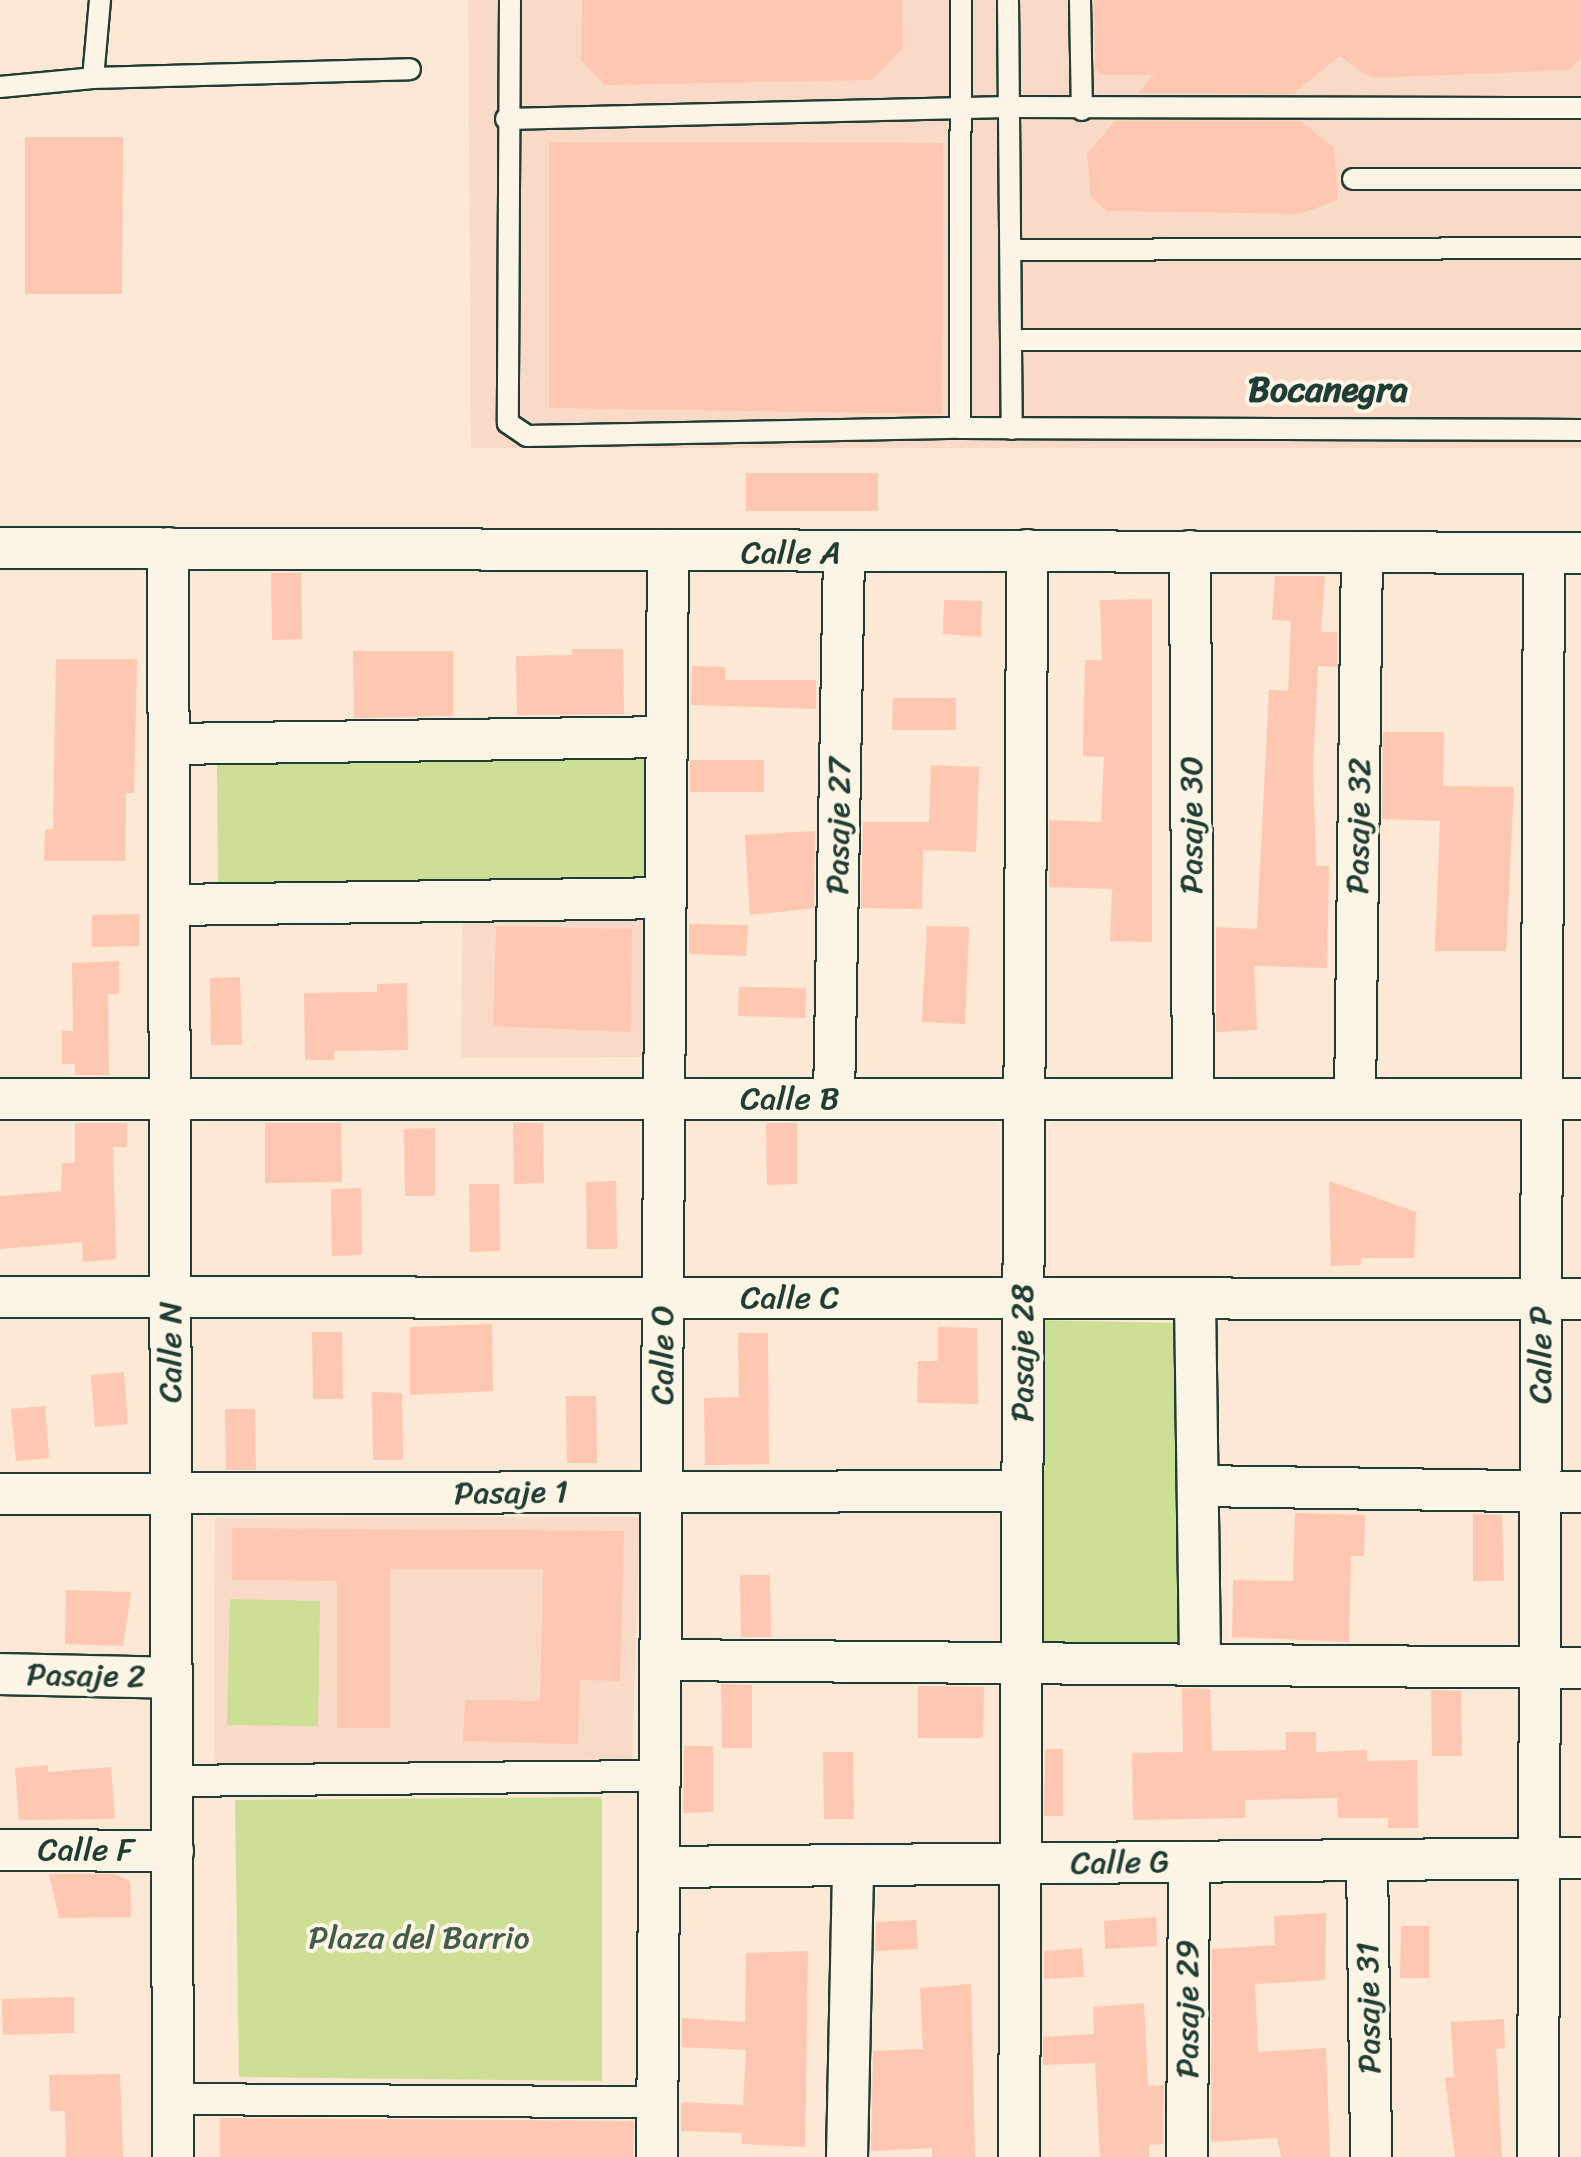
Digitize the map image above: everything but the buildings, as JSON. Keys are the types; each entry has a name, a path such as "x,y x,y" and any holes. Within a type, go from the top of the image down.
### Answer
{"street":[{"name":"Calle A","path":"0,548 1563,553"},
{"name":"Calle N","path":"168,548 173,2157"},
{"name":"Pasaje 28","path":"1019,2157 1027,550"},
{"name":"Pasaje 30","path":"1190,550 1193,1099"},
{"name":"Calle O","path":"658,2157 668,553"},
{"name":"Pasaje 27","path":"834,1099 844,553"},
{"name":"Pasaje 32","path":"1355,1099 1362,553"},
{"name":"Calle P","path":"1538,2157 1540,1491 1561,1299 1563,553"},
{"path":"169,744 667,737"},
{"path":"170,905 666,898"},
{"name":"Calle B","path":"0,1098 1562,1099"},
{"name":"Calle C","path":"0,1297 1561,1299"},
{"path":"1195,1298 1200,1665"},
{"path":"1199,1486 1581,1492"},
{"name":"Pasaje 1","path":"0,1494 171,1497 662,1490 1022,1491"},
{"path":"661,1660 1581,1668"},
{"name":"Pasaje 2","path":"0,1674 172,1678"},
{"path":"172,1781 660,1776"},
{"name":"Calle F","path":"0,1850 172,1851"},
{"name":"Calle G","path":"660,1867 1581,1858"},
{"name":"Pasaje 31","path":"1367,1860 1371,2157"},
{"name":"Pasaje 29","path":"1187,2157 1189,1862"},
{"path":"847,2157 853,1865"},
{"path":"173,2099 658,2102"}],"lane":[{"path":"93,78 100,0"},
{"path":"510,0 506,119 508,423 527,436 960,428 1581,430"},
{"path":"960,428 961,0"},
{"path":"1008,0 1012,428"},
{"path":"1080,0 1082,110"},
{"path":"0,88 93,78 410,69"},
{"path":"506,119 1012,107 1581,108"},
{"path":"1353,179 1581,179"},
{"path":"1012,250 1581,248"},
{"path":"1012,340 1581,340"}],"shaded area":[{"path":"468,0 1581,0 1581,448 471,448"},
{"path":"462,915 649,916 648,1057 461,1058"},
{"path":"640,1517 632,1759 214,1764 215,1518"}],"green space":[{"path":"647,753 648,881 218,888 217,760"},
{"path":"1024,1320 1180,1323 1185,1656 1030,1659"},
{"path":"230,1599 320,1601 318,1726 227,1725"},
{"name":"Plaza del Barrio","path":"602,1797 602,2081 239,2077 235,1800"}],"district":[{"name":"Bocanegra","path":"1328,389"}]}
